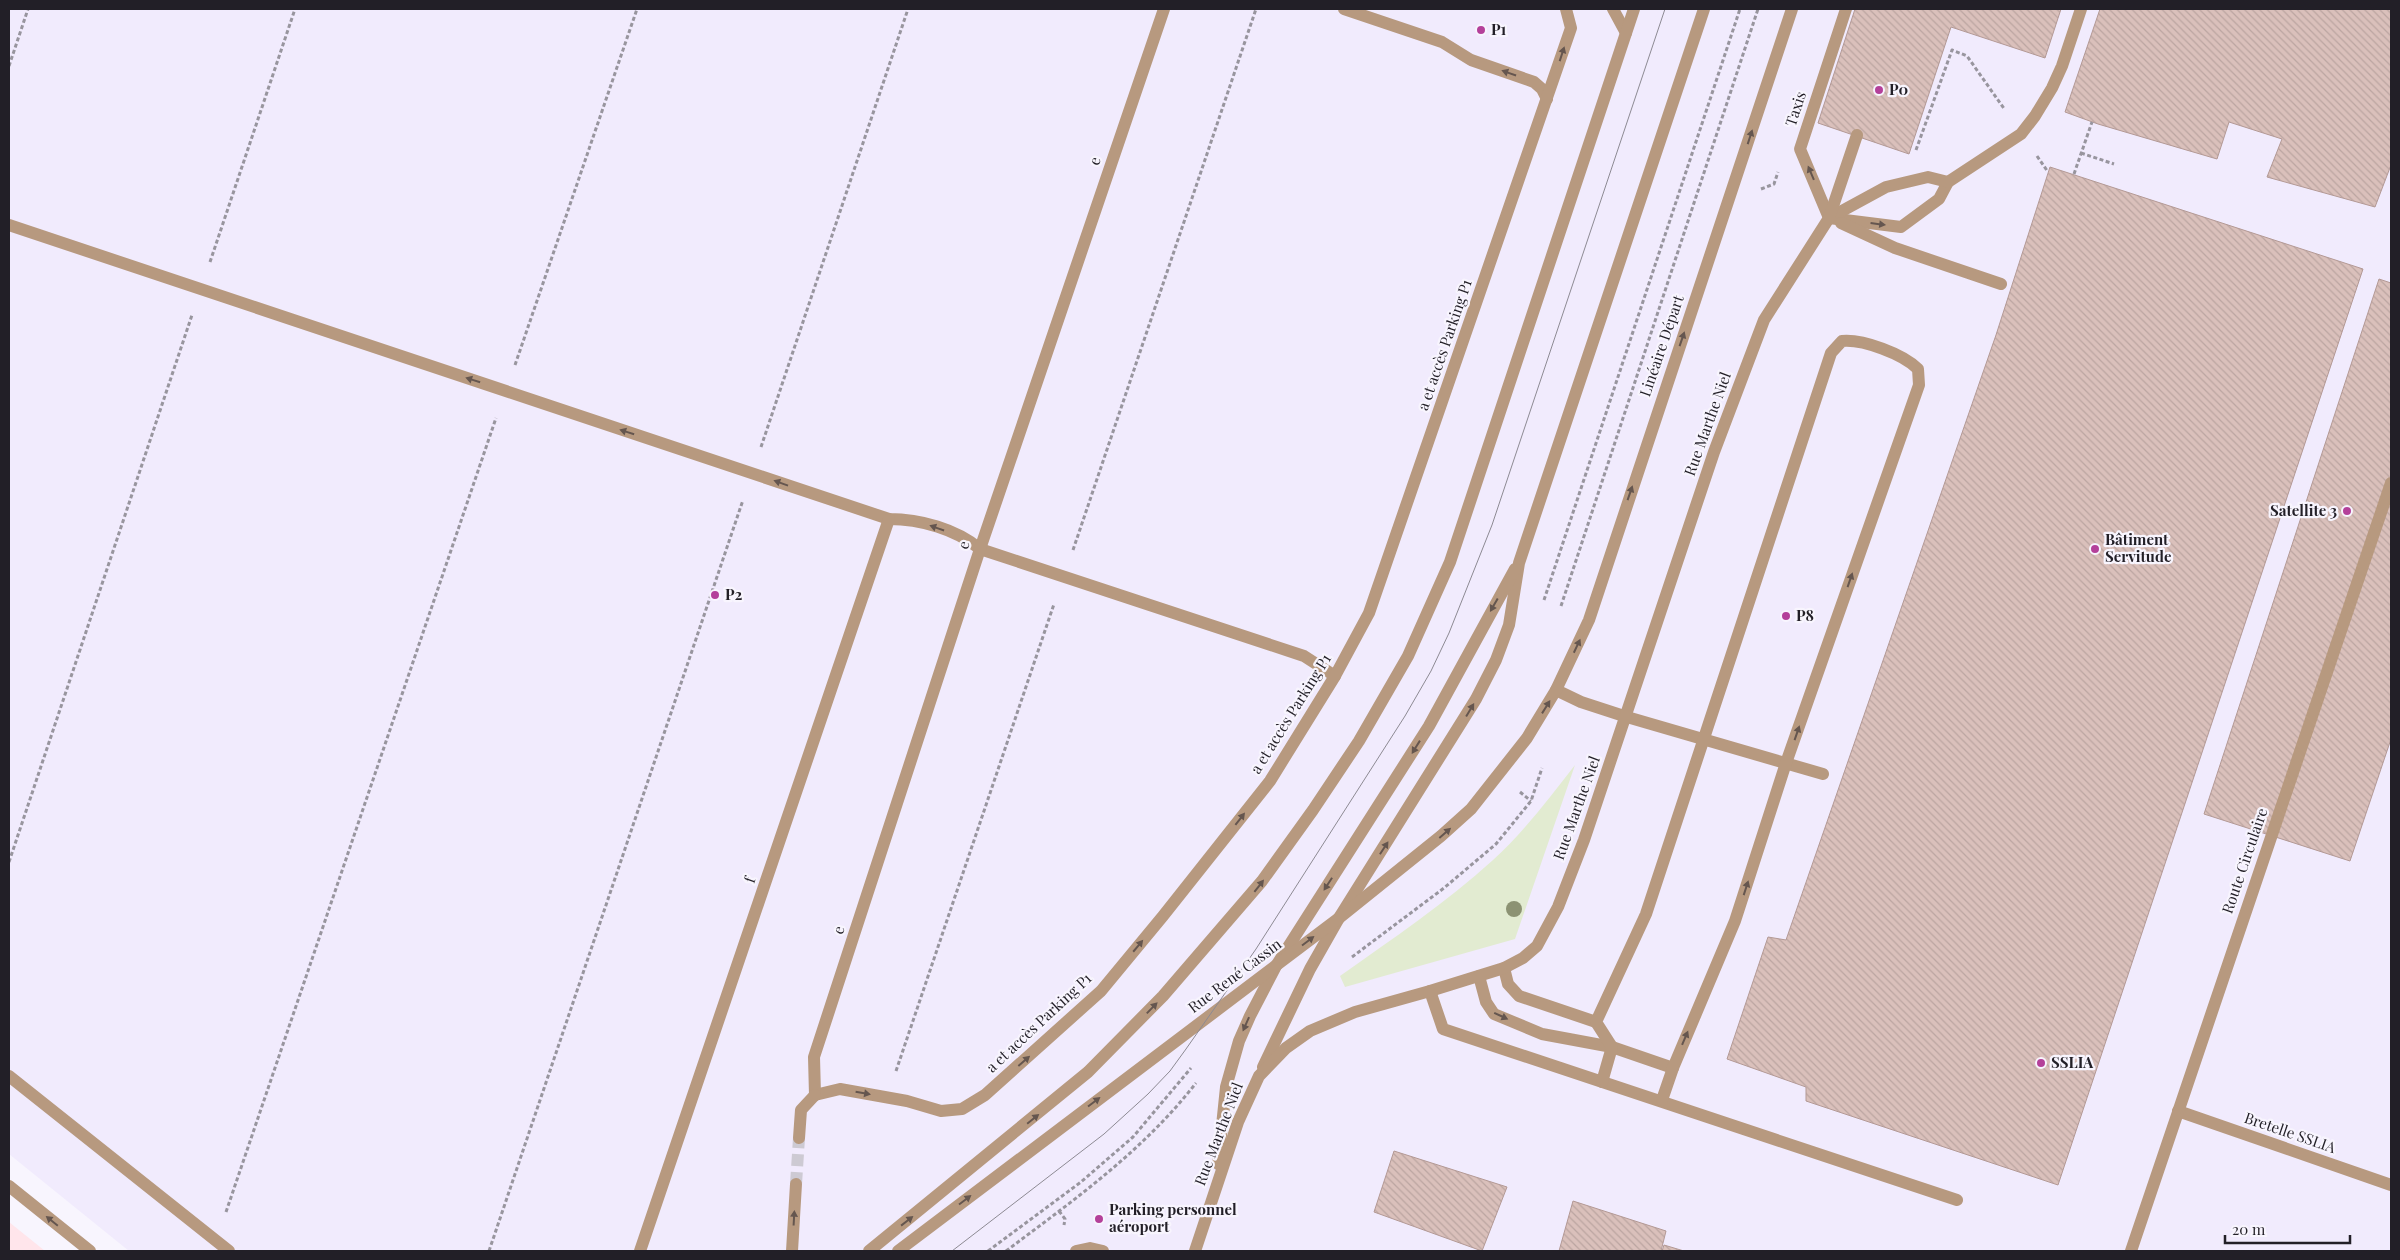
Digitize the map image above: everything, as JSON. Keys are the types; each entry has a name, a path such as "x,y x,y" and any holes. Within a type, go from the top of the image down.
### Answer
{"street":[{"name":"e","path":"815,1095 814,1057 980,549 1164,9"},
{"path":"1344,9 1442,42 1471,60 1534,82 1542,89 1547,99"},
{"name":"a et accès Parking P1","path":"815,1095 840,1089 907,1101 941,1110 962,1109 985,1095 1101,991 1270,781 1335,676 1369,613 1571,28 1566,9"},
{"path":"1613,9 1626,33"},
{"path":"868,1251 1088,1072 1152,1009 1197,960 1262,881 1359,741 1408,656 1450,562 1634,9"},
{"path":"1259,1076 1310,969 1339,918 1449,743 1496,660 1509,625 1519,562 1704,9"},
{"name":"Linéaire Départ","path":"1556,690 1589,620 1792,9"},
{"name":"Taxis","path":"1830,218 1800,149 1846,9"},
{"path":"1830,218 1901,227 1939,199 1948,182 2021,134 2035,116 2052,88 2062,66 2081,9"},
{"path":"1830,218 1857,135"},
{"path":"1830,218 1886,187 1928,177 1948,182"},
{"path":"1830,218 1895,248 2001,284"},
{"name":"Rue Marthe Niel","path":"1195,1251 1238,1122 1259,1076 1286,1048 1310,1031 1355,1012 1430,992 1504,968 1523,958 1537,946 1558,907 1584,840 1627,717 1714,452 1764,320 1830,218"},
{"path":"9,225 889,519 912,519 968,539 980,549 1304,656 1335,676"},
{"path":"1596,1022 1646,914 1701,740 1831,353 1842,342 1855,340 1909,360 1918,369 1919,385 1786,763 1735,921 1673,1068 1662,1100"},
{"name":"Route Circulaire","path":"2131,1251 2391,482"},
{"name":"f","path":"640,1251 889,519"},
{"path":"1216,1186 1226,1087 1239,1041 1276,966 1429,726 1519,562"},
{"path":"1556,690 1581,702 1627,717 1823,774"},
{"name":"Rue René Cassin","path":"898,1251 1339,918 1441,836 1471,809 1500,774 1527,738 1556,690"},
{"path":"1504,968 1508,984 1519,996 1596,1022 1612,1047 1602,1082"},
{"path":"1479,976 1486,1002 1494,1014 1542,1034 1612,1047 1673,1068"},
{"path":"1430,992 1443,1029 1662,1100 1957,1200"},
{"path":"9,1076 230,1251"},
{"path":"799,1138 800,1110 815,1095"},
{"name":"Bretelle SSLIA","path":"2178,1111 2391,1185"},
{"path":"792,1251 796,1184"},
{"path":"9,1186 90,1251"},
{"path":"1076,1251 1090,1248 1103,1251"}],"path":[{"path":"9,66 28,9"},
{"path":"9,862 200,289 296,9"},
{"path":"216,1241 637,9"},
{"path":"489,1251 908,9"},
{"path":"1559,610 1758,9"},
{"path":"1914,155 1952,50 1967,56 2048,172"},
{"path":"2074,174 2092,122"},
{"path":"2081,153 2114,164"},
{"path":"1703,171 1758,190 1766,189 1774,184 1779,168"},
{"path":"1500,774 1532,801"}],"shaded area":[{"path":"9,9 2391,9 2391,1251 129,1251 9,1154"},
{"path":"9,1222 45,1251 9,1251"}],"green space":[{"path":"1575,765 1515,939 1345,987 1340,976 1438,906 1475,876 1515,838"}],"building":[{"name":"P0","path":"1855,9 2061,9 2045,58 1951,27 1909,154 1818,123"},
{"path":"2100,9 2391,9 2391,165 2375,207 2267,177 2282,139 2229,122 2217,159 2098,124 2065,112"},
{"name":"Bâtiment Servitude","path":"2050,167 2363,269 2058,1185 1806,1101 1806,1087 1727,1059 1768,937 1786,940 1996,335"},
{"name":"Satellite 3","path":"2379,279 2391,283 2391,739 2350,861 2204,814"},
{"path":"1394,1151 1507,1187 1482,1251 1374,1212"},
{"path":"1573,1201 1666,1231 1661,1251 1559,1251"},
{"path":"1664,1245 1684,1251 1662,1251"}],"tunnel":[{"path":"796,1184 799,1138"}],"tram line":[{"path":"952,1251 1104,1134 1170,1071 1256,949 1405,716 1431,671 1449,633 1492,525 1665,9"}],"place":[{"name":"P1","path":"1481,30"},
{"name":"P0","path":"1879,90"},
{"name":"Satellite 3","path":"2347,511"},
{"name":"Bâtiment Servitude","path":"2095,549"},
{"name":"P2","path":"715,595"},
{"name":"P8","path":"1786,616"},
{"name":"SSLIA","path":"2041,1063"},
{"name":"Parking personnel aéroport","path":"1099,1219"}]}
